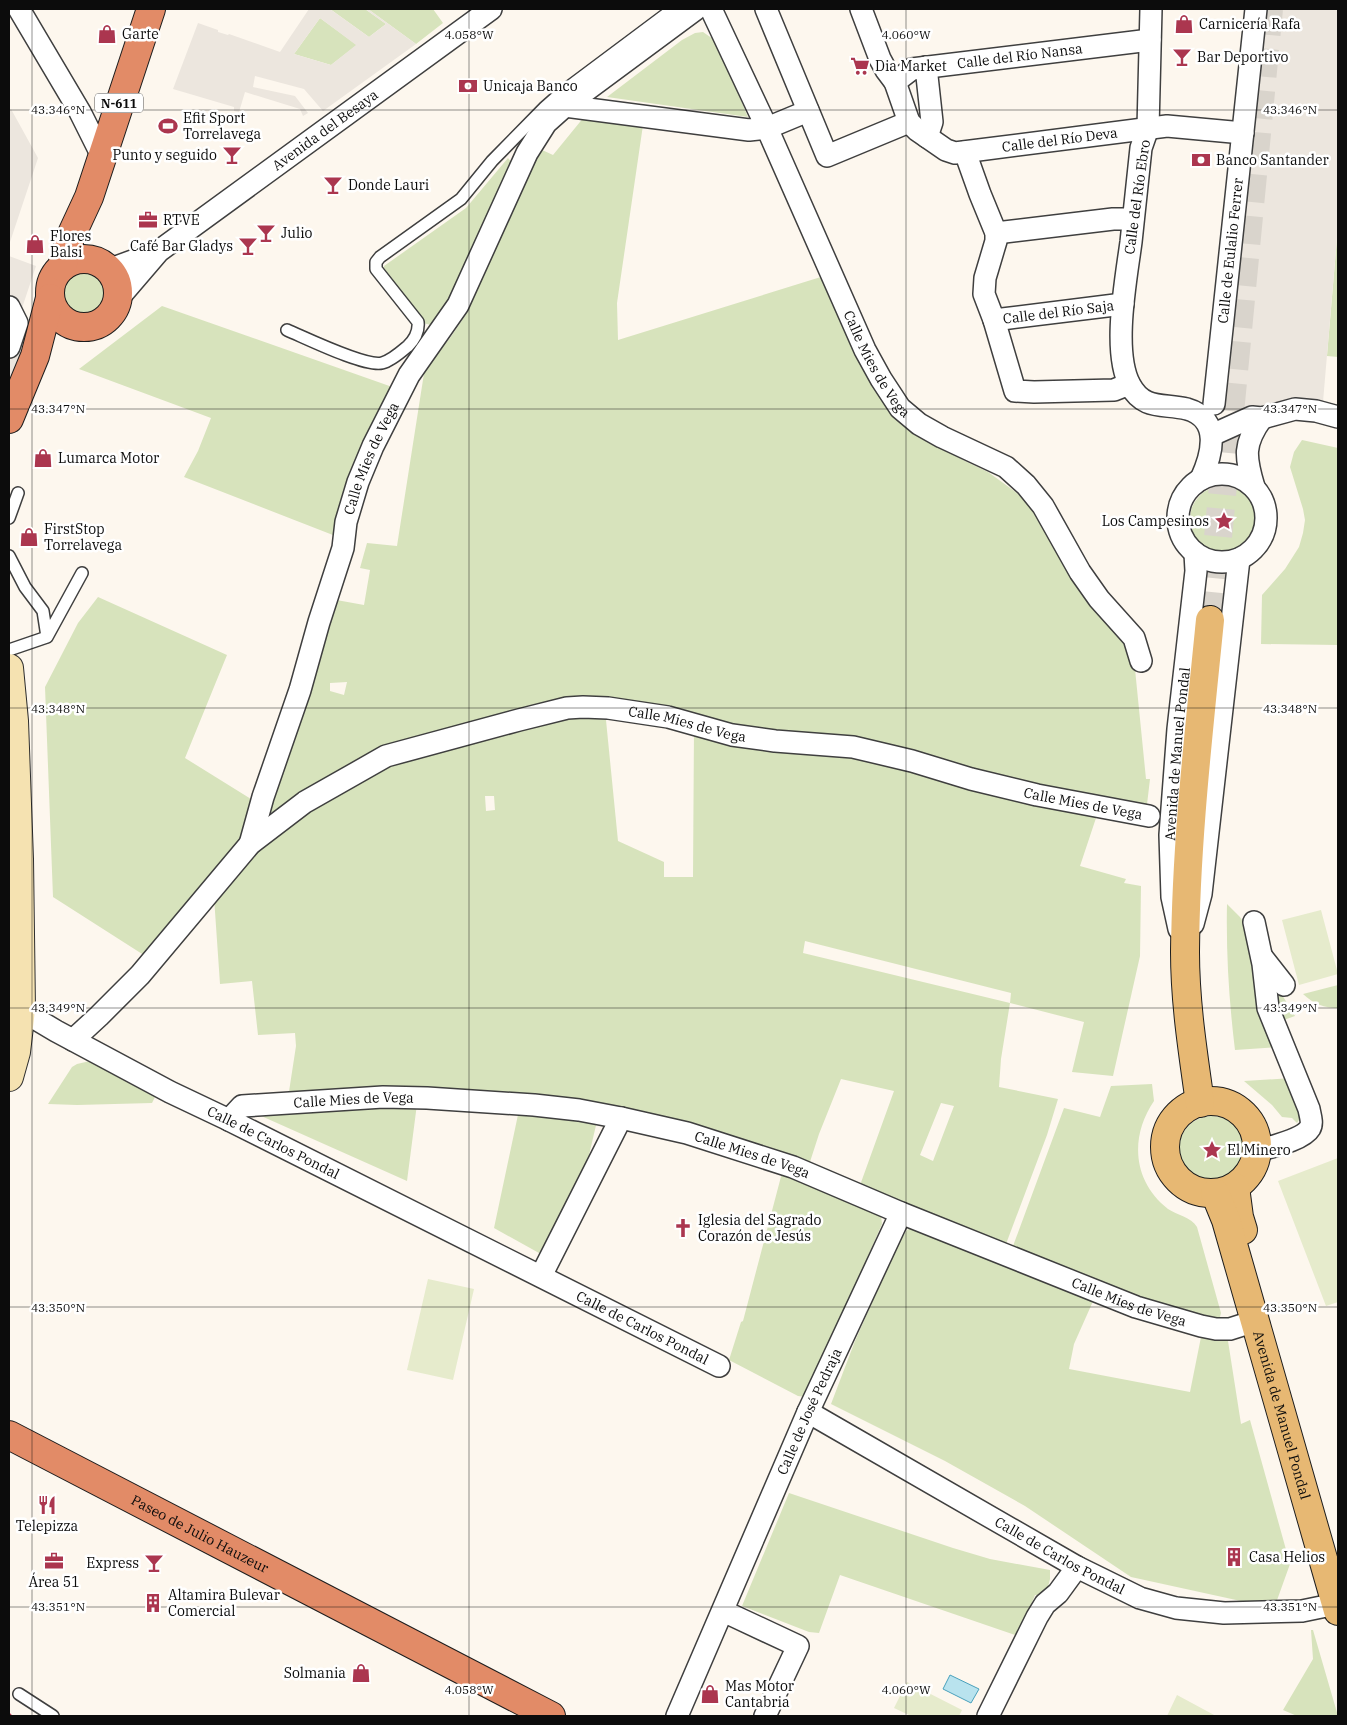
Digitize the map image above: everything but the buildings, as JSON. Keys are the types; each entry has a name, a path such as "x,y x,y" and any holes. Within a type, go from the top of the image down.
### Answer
{"highway":[{"name":"N-611","path":"62,267 70,238 89,197 151,9"},
{"name":"N-611","path":"89,197 86,228 101,265"},
{"path":"11,411 35,356 50,298 52,280 62,267 79,259 101,265 116,283 117,300 114,308 103,322 87,328 78,327 62,320 52,306 50,298"},
{"path":"35,356 56,344 78,327"},
{"name":"Paseo de Julio Hauzeur","path":"9,1435 551,1716"}],"main road":[{"name":"Avenida de Manuel Pondal","path":"1200,1103 1190,1029 1185,953 1191,823 1210,620"},
{"path":"9,668 13,713 16,1052 9,1077"},
{"path":"1217,1102 1234,1107 1247,1118 1256,1134 1257,1151 1254,1165 1246,1177 1225,1190 1200,1192 1186,1186 1175,1176 1168,1162 1165,1147 1168,1132 1175,1119 1186,1109 1200,1103 1217,1102"},
{"name":"Avenida de Manuel Pondal","path":"1225,1190 1226,1220 1337,1607"},
{"name":"Avenida de Manuel Pondal","path":"1225,1190 1239,1217 1338,1556"}],"street":[{"path":"20,9 80,112 102,156"},
{"name":"Avenida del Besaya","path":"117,300 159,251 491,9"},
{"name":"Calle Mies de Vega","path":"250,844 263,797 300,690 319,622 343,548 346,522 358,482 373,446 410,375 428,332 458,305 527,153 546,123 696,9"},
{"name":"Calle Mies de Vega","path":"711,9 880,379 900,408 919,424 1006,468 1026,484 1043,506 1080,572 1099,599 1134,638 1142,661"},
{"path":"766,9 827,156 908,122 895,82 880,59 861,9"},
{"name":"Calle del Río Ebro","path":"1129,384 1123,361 1123,304 1142,148 1148,128 1150,9"},
{"name":"Calle de Eulalio Ferrer","path":"1214,404 1256,9"},
{"name":"Calle del Río Nansa","path":"895,82 912,69 926,66 1150,40"},
{"path":"926,66 932,122 927,137"},
{"path":"566,106 750,130 767,128 808,111"},
{"name":"Calle del Río Deva","path":"908,122 946,150 955,153 1167,126 1243,133"},
{"path":"965,152 996,233 996,240 985,278 984,294 994,320 1015,391 1114,390 1129,384 1134,392 1148,402 1163,407 1189,410 1200,416 1208,425 1212,435 1210,456 1201,480"},
{"path":"996,233 1114,219 1133,219"},
{"name":"Avenida del Besaya","path":"101,265 159,251"},
{"name":"Calle del Río Saja","path":"994,320 1123,304"},
{"path":"9,307 17,324 9,347 35,356"},
{"path":"1212,435 1252,417 1262,418 1282,412 1305,409 1338,417"},
{"path":"1254,487 1245,480 1223,474 1201,480 1194,485 1182,500 1178,519 1183,538 1195,553 1216,562 1239,559 1249,554 1262,537 1266,527 1265,506 1254,487 1247,466 1247,449 1251,434 1262,418"},
{"name":"Avenida de Manuel Pondal","path":"1185,953 1172,897 1170,835 1178,728 1196,571 1195,553"},
{"name":"Avenida de Manuel Pondal","path":"1185,953 1201,894 1239,559"},
{"name":"Calle Mies de Vega","path":"72,1040 140,975 250,844 305,802 386,756 567,708 608,708 668,718 732,735 775,741 853,747 912,761 971,780 1149,816"},
{"path":"1254,922 1262,956 1268,1008 1309,1108 1311,1118 1310,1128 1303,1135 1257,1151"},
{"path":"1262,956 1284,985"},
{"name":"Calle de Carlos Pondal","path":"15,1006 72,1040 170,1092 719,1366"},
{"name":"Calle Mies de Vega","path":"229,1120 242,1106 383,1097 534,1105 579,1110 621,1118 687,1133 793,1167 901,1213 1136,1307 1216,1329 1230,1329 1255,1321"},
{"path":"541,1276 621,1118"},
{"name":"Calle de José Pedraja","path":"677,1716 808,1412 901,1213"},
{"name":"Calle de Carlos Pondal","path":"808,1412 1077,1567 1140,1598 1176,1608 1236,1613 1302,1611 1337,1607"},
{"path":"988,1716 1037,1617 1045,1604 1058,1593 1077,1567"},
{"path":"723,1611 798,1646 765,1716"}],"lane":[{"path":"287,330 363,362 382,363 399,354 411,343 428,332 376,269 376,262 380,257 461,199 492,161 562,92 673,9"},
{"path":"9,518 18,493"},
{"path":"9,556 25,587 43,611 46,637"},
{"path":"9,650 46,637 82,574"},
{"path":"19,1694 53,1716"}],"green space":[{"path":"330,9 365,9 386,24 369,37"},
{"path":"368,9 433,9 443,23 416,44"},
{"path":"320,18 357,45 331,65 294,54"},
{"path":"703,32 716,41 748,117 607,97 682,40 695,33"},
{"path":"584,117 643,125 617,303 618,340 824,276 936,445 988,472 1017,493 1042,518 1120,629 1134,659 1146,779 1150,779 1146,813 693,719 516,712 275,814 271,812 269,807 331,599 364,605 370,570 360,568 367,543 397,546 425,367 450,338 467,313 527,173 540,149 553,155","holes":["347,682 344,695 330,691 330,683"]},
{"path":"508,158 515,167 453,297 435,326 423,323 384,266 466,208"},
{"path":"1338,226 1338,357 1327,356"},
{"path":"85,270 98,274 104,280 108,293 104,306 98,312 85,316 72,312 66,306 62,293 66,280 72,274"},
{"path":"162,306 398,389 338,537 184,477 198,451 211,418 79,369"},
{"path":"1302,440 1338,448 1338,645 1261,644 1262,595 1285,569 1299,547 1303,533 1305,520 1303,509 1290,467 1294,452"},
{"path":"1223,486 1236,489 1246,496 1253,506 1256,519 1253,532 1246,542 1236,549 1223,552 1210,549 1200,542 1193,532 1190,519 1193,506 1200,496 1210,489"},
{"path":"98,597 227,655 185,758 251,799 253,805 244,840 150,959 53,897 45,687 78,623"},
{"path":"605,710 618,841 664,862 664,877 693,877 694,729 849,752 1099,809 1080,866 1126,879 1124,883 1141,886 1140,956 1113,1076 1072,1072 1084,1022 1010,1003 1001,1059 999,1087 1058,1099 1047,1135 1006,1244 859,1188 894,1091 841,1079 819,1134 808,1168 660,1120 288,1098 296,1046 295,1033 258,1035 252,981 220,984 214,897 239,868 301,811 412,754","holes":["485,796 494,796 495,810 486,811","805,941 1011,993 1010,1003 803,953","941,1103 954,1106 933,1161 920,1155"]},
{"path":"1227,904 1240,917 1248,930 1279,1047 1235,1050 1228,977"},
{"path":"1321,910 1338,974 1299,985 1282,920"},
{"path":"1338,985 1338,1008 1319,1005 1303,994"},
{"path":"1278,991 1295,1016 1281,1021"},
{"path":"90,1061 156,1095 152,1103 48,1104 72,1067"},
{"path":"1292,1078 1301,1117 1297,1123 1292,1118 1282,1117 1272,1105 1244,1081"},
{"path":"1152,1084 1154,1101 1146,1115 1138,1143 1138,1158 1141,1172 1156,1198 1168,1209 1188,1218 1197,1227 1221,1313 1220,1317 1205,1324 1013,1246 1064,1108 1100,1117 1111,1086"},
{"path":"417,1104 407,1181 259,1115"},
{"path":"519,1110 597,1121 583,1181 544,1248 539,1253 494,1228"},
{"path":"1206,1116 1218,1116 1236,1125 1243,1136 1245,1149 1243,1162 1236,1173 1225,1180 1206,1182 1193,1177 1184,1168 1179,1155 1179,1143 1184,1130 1193,1121"},
{"path":"1338,1158 1338,1302 1326,1306 1278,1181"},
{"path":"783,1169 881,1216 882,1224 805,1397 798,1396 729,1360 741,1322 743,1321"},
{"path":"917,1225 1094,1299 1074,1344 1069,1369 1190,1392 1202,1332 1228,1341 1241,1424 1250,1420 1290,1564 1276,1603 1259,1605 1131,1577 1025,1506 945,1461 831,1404 855,1341 899,1242 907,1230"},
{"path":"428,1279 474,1289 453,1380 407,1370"},
{"path":"789,1493 990,1559 1050,1570 1046,1595 1035,1595 1018,1636 840,1575 819,1633 809,1632 742,1606"},
{"path":"1311,1630 1313,1630 1338,1716 1297,1716 1283,1710 1313,1659"},
{"path":"907,1682 962,1710 959,1716 911,1716 894,1708"},
{"path":"1177,1695 1216,1716 1167,1716"}],"shaded area":[{"path":"309,9 330,9 369,37 386,24 365,9 368,9 416,44 323,111 304,89 255,76 253,87 295,96 308,113 303,116 300,109 245,92 239,112 234,111 234,107 173,89 198,23 218,30 218,32 280,52","holes":["320,18 356,45 331,65 294,54"]},
{"path":"1266,9 1338,9 1338,226 1323,402 1314,399 1296,399 1256,411 1225,408"},
{"path":"11,109 38,158 9,245 9,111"},
{"path":"9,256 36,266 17,323 9,321"},
{"path":"14,349 24,352 9,393 9,352"}],"water":[{"path":"950,1675 979,1689 971,1703 943,1689"}],"tunnel":[{"path":"1210,620 1269,9"}],"place":[{"name":"Carnicería Rafa","path":"1184,24"},
{"name":"Garte","path":"107,34"},
{"name":"Bar Deportivo","path":"1182,57"},
{"name":"Dia Market","path":"860,66"},
{"name":"Unicaja Banco","path":"468,86"},
{"name":"Efit Sport Torrelavega","path":"168,126"},
{"name":"Punto y seguido","path":"232,155"},
{"name":"Banco Santander","path":"1201,160"},
{"name":"Donde Lauri","path":"333,185"},
{"name":"RTVE","path":"148,220"},
{"name":"Julio","path":"266,233"},
{"name":"Flores Balsi","path":"35,244"},
{"name":"Café Bar Gladys","path":"248,246"},
{"name":"Lumarca Motor","path":"43,458"},
{"name":"Los Campesinos","path":"1224,521"},
{"name":"FirstStop Torrelavega","path":"29,537"},
{"name":"El Minero","path":"1212,1150"},
{"name":"Iglesia del Sagrado Corazón de Jesús","path":"683,1228"},
{"name":"Telepizza","path":"47,1505"},
{"name":"Casa Helios","path":"1234,1557"},
{"name":"Área 51","path":"54,1561"},
{"name":"Express","path":"154,1563"},
{"name":"Altamira Bulevar Comercial","path":"153,1603"},
{"name":"Solmania","path":"361,1673"},
{"name":"Mas Motor Cantabria","path":"710,1694"}]}
